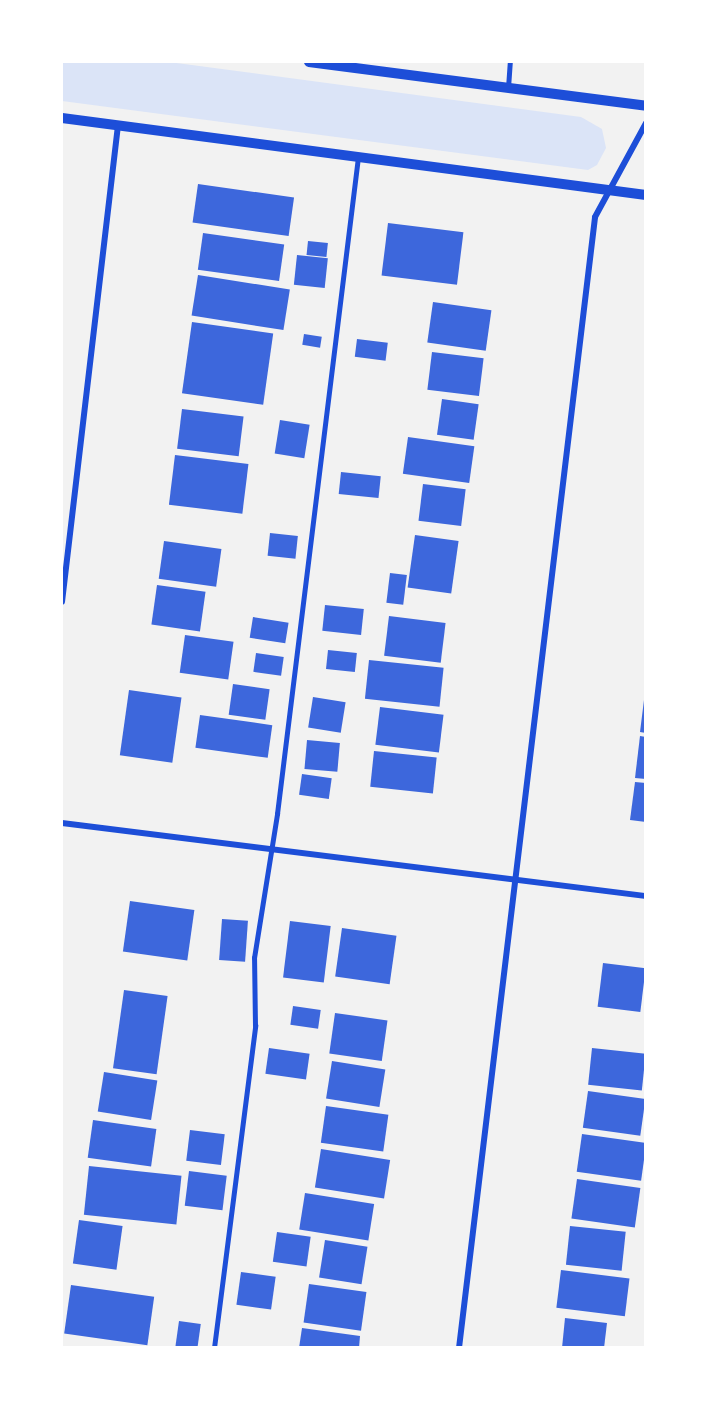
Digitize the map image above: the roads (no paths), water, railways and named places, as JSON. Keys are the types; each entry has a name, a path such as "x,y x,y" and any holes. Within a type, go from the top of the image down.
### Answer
{"street":[{"path":"309,62 645,106"},
{"path":"62,118 645,195"},
{"path":"459,1347 595,217 645,123"},
{"path":"62,602 118,126"},
{"path":"62,823 645,896"}],"lane":[{"path":"508,88 510,62"},
{"path":"214,1347 255,1026 254,958 271,849 358,157"}]}
